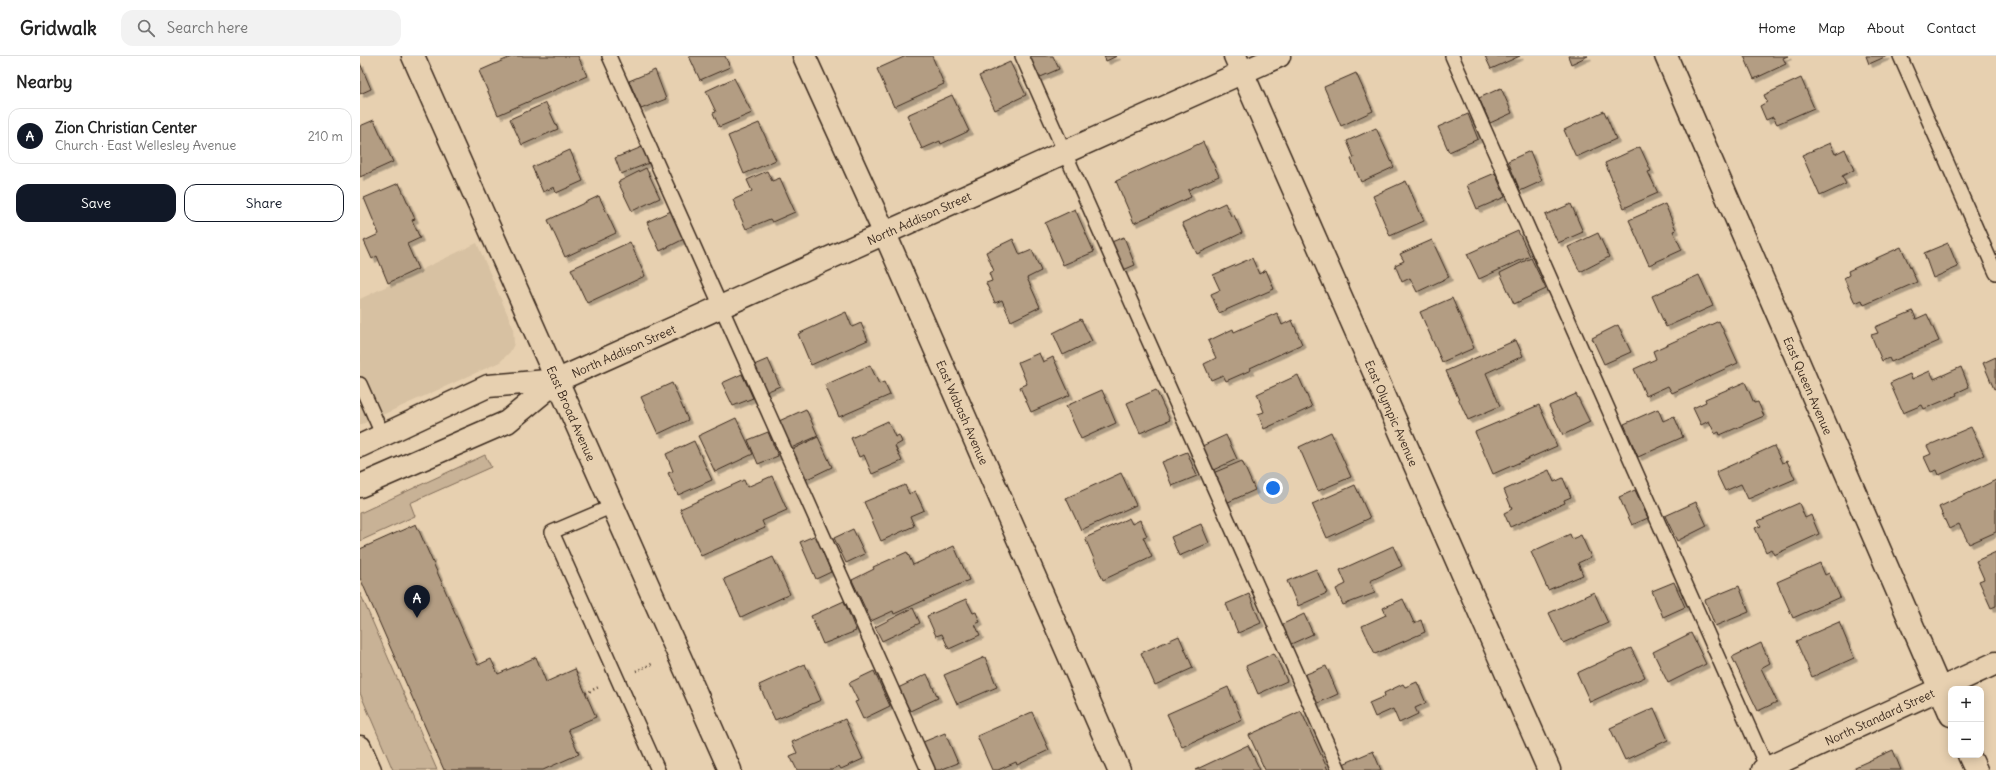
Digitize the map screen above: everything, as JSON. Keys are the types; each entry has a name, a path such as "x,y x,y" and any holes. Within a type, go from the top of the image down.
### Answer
{"street":[{"name":"East Broad Avenue","path":"413,56 730,770"},
{"name":"East Wabash Avenue","path":"804,56 885,234 1119,770"},
{"name":"North Addison Street","path":"360,486 508,422 558,380 1066,152 1239,64 1279,56"},
{"name":"East Queen Avenue","path":"1666,56 1948,709"},
{"name":"East Olympic Avenue","path":"1239,64 1549,770"},
{"name":"North Addison Street","path":"360,446 488,386 558,380"},
{"name":"North Standard Street","path":"1765,769 1996,663"},
{"path":"360,747 370,770"},
{"path":"1970,758 1976,770"}],"lane":[{"path":"610,56 928,770"},
{"path":"1022,56 1066,152 1339,770"},
{"path":"1452,56 1765,769"},
{"path":"1900,56 1996,273"},
{"path":"360,384 383,436"},
{"path":"613,506 552,532 658,770"}],"shaded area":[{"path":"477,243 513,327 514,344 510,352 500,362 360,425 360,299"},
{"path":"485,455 491,467 410,503 415,516 360,541 360,513"},
{"path":"360,593 437,770 393,770 360,693"}],"building":[{"path":"513,56 578,56 587,76 498,115 479,71"},
{"path":"689,56 725,56 730,67 700,80"},
{"path":"906,56 932,56 944,84 894,107 877,69"},
{"path":"1026,56 1053,56 1059,69 1036,79"},
{"path":"1104,56 1117,56 1106,61"},
{"path":"1485,56 1520,56 1491,69"},
{"path":"1568,56 1588,56 1571,64"},
{"path":"1744,56 1788,56 1783,58 1786,64 1754,79"},
{"path":"1866,56 1887,56 1869,64"},
{"path":"1010,62 1026,95 995,110 979,76"},
{"path":"360,63 371,89 360,94"},
{"path":"655,70 666,99 641,109 629,81"},
{"path":"1356,73 1373,111 1341,126 1324,87"},
{"path":"734,78 752,113 719,127 713,113 716,112 706,91"},
{"path":"1801,78 1814,108 1777,124 1773,117 1766,120 1760,106 1767,102 1764,95"},
{"path":"1501,88 1512,113 1490,123 1479,98"},
{"path":"952,95 969,131 941,144 940,141 922,149 907,115"},
{"path":"546,103 558,129 522,145 510,119"},
{"path":"1604,111 1616,139 1576,157 1564,130"},
{"path":"1468,114 1478,139 1449,152 1438,127"},
{"path":"374,120 393,162 360,177 360,126"},
{"path":"759,123 776,160 744,174 728,136"},
{"path":"1376,128 1394,167 1361,182 1351,159 1354,158 1347,141"},
{"path":"1203,142 1219,176 1188,190 1191,197 1134,223 1116,181"},
{"path":"1830,143 1835,154 1845,149 1854,170 1842,176 1846,184 1820,196 1802,155"},
{"path":"642,147 649,163 621,174 615,158"},
{"path":"1640,147 1651,171 1648,172 1658,193 1624,208 1605,163"},
{"path":"570,150 583,181 556,193 554,187 543,192 532,167"},
{"path":"1530,151 1542,181 1520,191 1508,161"},
{"path":"646,168 660,198 632,211 618,182"},
{"path":"767,171 772,181 780,178 795,212 772,222 770,219 746,229 733,200 752,191 747,180"},
{"path":"1495,173 1505,197 1477,209 1467,185"},
{"path":"1406,181 1424,221 1390,236 1373,196"},
{"path":"399,183 415,219 412,220 420,238 407,244 418,269 388,283 377,256 372,259 364,241 379,234 364,198"},
{"path":"599,196 616,233 565,257 548,220"},
{"path":"1225,203 1231,216 1234,215 1242,233 1197,254 1182,223"},
{"path":"1571,204 1583,232 1558,243 1545,215"},
{"path":"1665,204 1676,230 1673,231 1682,250 1649,265 1629,220"},
{"path":"1075,209 1094,252 1063,265 1045,223"},
{"path":"671,211 684,239 660,251 647,222"},
{"path":"1518,231 1530,256 1479,279 1467,254"},
{"path":"1598,233 1609,257 1580,272 1568,247"},
{"path":"1124,237 1135,265 1121,271 1109,243"},
{"path":"1013,239 1020,255 1032,250 1041,271 1027,278 1040,307 1011,321 1002,300 995,303 986,283 992,281 989,273 994,271 986,252"},
{"path":"1432,240 1449,277 1417,292 1410,278 1402,282 1395,265 1404,261 1400,254"},
{"path":"630,242 645,276 587,303 571,269"},
{"path":"1948,243 1958,267 1933,278 1924,253"},
{"path":"1901,247 1917,282 1864,305 1862,300 1855,303 1844,278 1849,275 1848,271"},
{"path":"1252,258 1259,274 1266,270 1274,289 1219,313 1211,294 1220,290 1213,275"},
{"path":"1531,258 1546,289 1514,304 1500,273"},
{"path":"1699,275 1713,306 1666,327 1652,296"},
{"path":"1452,298 1474,348 1442,362 1420,312"},
{"path":"1913,311 1916,319 1927,314 1939,341 1891,362 1889,358 1882,361 1871,335 1878,333 1875,327"},
{"path":"846,312 852,327 861,323 868,340 811,365 798,334"},
{"path":"1277,313 1282,325 1292,320 1302,344 1226,381 1223,375 1211,380 1204,364 1216,358 1208,341 1233,329 1234,332"},
{"path":"1081,319 1092,341 1063,355 1053,333"},
{"path":"1719,321 1738,363 1672,393 1668,386 1646,396 1634,369 1656,359 1653,351"},
{"path":"1618,325 1631,352 1604,364 1592,338"},
{"path":"1516,340 1523,356 1486,373 1500,406 1468,420 1446,371"},
{"path":"1039,353 1043,362 1053,357 1070,395 1031,412 1020,387 1027,384 1018,362"},
{"path":"1996,357 1996,388 1994,389 1983,363"},
{"path":"768,359 780,386 766,392 754,365"},
{"path":"870,365 879,384 884,382 890,395 839,417 825,385"},
{"path":"1961,367 1969,387 1956,393 1957,395 1924,409 1922,405 1903,413 1890,383 1910,374 1912,379 1930,371 1934,379"},
{"path":"742,374 753,398 733,406 722,383"},
{"path":"1298,375 1312,407 1264,429 1258,414 1264,412 1257,394"},
{"path":"1745,382 1754,403 1758,402 1764,416 1720,435 1719,432 1715,434 1709,421 1701,425 1693,408 1706,402 1705,399"},
{"path":"672,383 688,420 658,434 641,397"},
{"path":"1102,390 1116,423 1081,439 1066,406"},
{"path":"1156,390 1170,420 1140,433 1127,403"},
{"path":"1576,394 1590,422 1563,435 1549,406"},
{"path":"1539,405 1557,446 1493,474 1475,432"},
{"path":"806,409 818,436 791,448 779,421"},
{"path":"1658,409 1663,421 1674,416 1683,437 1638,457 1624,424"},
{"path":"736,418 753,454 715,472 698,436"},
{"path":"888,421 895,437 899,435 902,442 895,446 902,461 872,474 864,455 859,457 851,438"},
{"path":"1971,427 1984,455 1939,475 1937,470 1931,472 1924,457 1931,454 1927,446"},
{"path":"768,432 778,456 758,464 748,440"},
{"path":"1331,432 1351,477 1318,491 1299,447"},
{"path":"1226,435 1237,459 1211,471 1200,447"},
{"path":"818,437 832,467 805,480 791,450"},
{"path":"694,441 712,480 678,495 668,473 673,471 666,454"},
{"path":"1774,446 1782,463 1787,461 1795,479 1748,499 1741,484 1725,491 1716,472"},
{"path":"1187,452 1197,476 1172,486 1162,462"},
{"path":"1242,461 1255,490 1226,503 1213,473"},
{"path":"1549,470 1554,482 1563,478 1571,497 1564,500 1565,503 1510,527 1504,513 1512,509 1504,490"},
{"path":"1121,473 1136,505 1081,530 1066,498"},
{"path":"772,476 787,510 762,521 765,528 701,556 680,509 744,480 747,487"},
{"path":"1996,480 1996,532 1969,544 1959,524 1949,529 1939,507"},
{"path":"905,485 909,494 915,491 924,510 910,516 914,526 881,541 864,502"},
{"path":"1355,485 1370,518 1327,538 1312,504"},
{"path":"1635,490 1648,518 1632,525 1619,497"},
{"path":"1696,502 1707,526 1677,541 1665,516"},
{"path":"1799,503 1805,518 1811,515 1819,534 1774,555 1771,549 1766,552 1755,528 1761,526 1758,521"},
{"path":"1129,518 1132,524 1140,520 1147,536 1143,537 1152,557 1103,580 1085,538"},
{"path":"416,524 478,665 491,659 498,674 536,657 546,682 575,669 596,717 568,729 579,754 543,770 444,770 360,578 360,549"},
{"path":"1201,524 1209,543 1179,556 1171,537"},
{"path":"853,529 865,554 846,563 834,538"},
{"path":"1570,534 1572,539 1581,535 1591,557 1578,563 1583,575 1548,590 1531,552"},
{"path":"816,535 831,572 816,579 800,542"},
{"path":"954,546 969,580 894,614 893,611 871,621 852,580 874,569 873,567 907,552 913,565"},
{"path":"1393,546 1402,566 1370,581 1375,593 1343,605 1336,589 1346,584 1340,570"},
{"path":"1996,552 1996,606 1991,608 1979,581 1984,579 1976,561"},
{"path":"773,557 790,594 741,617 724,579"},
{"path":"1820,563 1825,575 1829,573 1840,597 1793,618 1777,582"},
{"path":"1316,569 1327,593 1298,606 1287,581"},
{"path":"1674,582 1685,607 1663,617 1652,591"},
{"path":"1739,586 1749,612 1715,626 1705,600"},
{"path":"1594,592 1608,623 1563,643 1549,613"},
{"path":"1249,594 1261,623 1238,633 1226,604"},
{"path":"966,599 973,613 976,612 980,622 975,624 980,635 949,649 942,634 936,636 927,616"},
{"path":"1403,599 1414,623 1421,620 1425,632 1375,654 1362,626 1386,615 1383,608"},
{"path":"844,601 856,631 823,644 811,616"},
{"path":"913,608 920,623 882,641 875,627"},
{"path":"1304,614 1313,634 1291,644 1281,625"},
{"path":"1839,622 1854,658 1812,677 1796,641"},
{"path":"1691,633 1706,664 1668,683 1653,652"},
{"path":"1179,636 1193,668 1155,685 1141,653"},
{"path":"1761,643 1770,663 1761,668 1777,702 1758,711 1732,657"},
{"path":"1631,648 1645,677 1590,702 1577,673"},
{"path":"1274,653 1287,681 1258,694 1246,666"},
{"path":"985,657 997,687 957,704 944,675"},
{"path":"805,664 821,700 775,720 759,685"},
{"path":"1326,666 1338,694 1316,704 1304,675"},
{"path":"874,671 890,706 863,719 855,702 858,701 849,683"},
{"path":"927,674 938,698 910,711 898,688"},
{"path":"1417,682 1426,703 1415,708 1418,714 1399,723 1393,709 1375,717 1369,703 1385,696 1384,693 1403,684 1405,687"},
{"path":"1228,687 1242,720 1182,747 1167,714"},
{"path":"1654,708 1668,740 1625,760 1610,728"},
{"path":"1301,711 1328,770 1265,770 1249,735"},
{"path":"1032,712 1049,750 1017,765 1016,762 998,770 992,770 977,736"},
{"path":"845,719 863,759 841,769 839,766 832,770 797,770 790,756 797,753 792,742"},
{"path":"945,733 958,763 940,770 935,770 923,742"},
{"path":"1248,745 1260,770 1195,770"},
{"path":"1893,750 1901,770 1853,770 1856,769 1855,767"},
{"path":"1373,751 1381,770 1345,770 1343,764"}],"place":[{"name":"Zion Christian Center","path":"417,618"}]}
